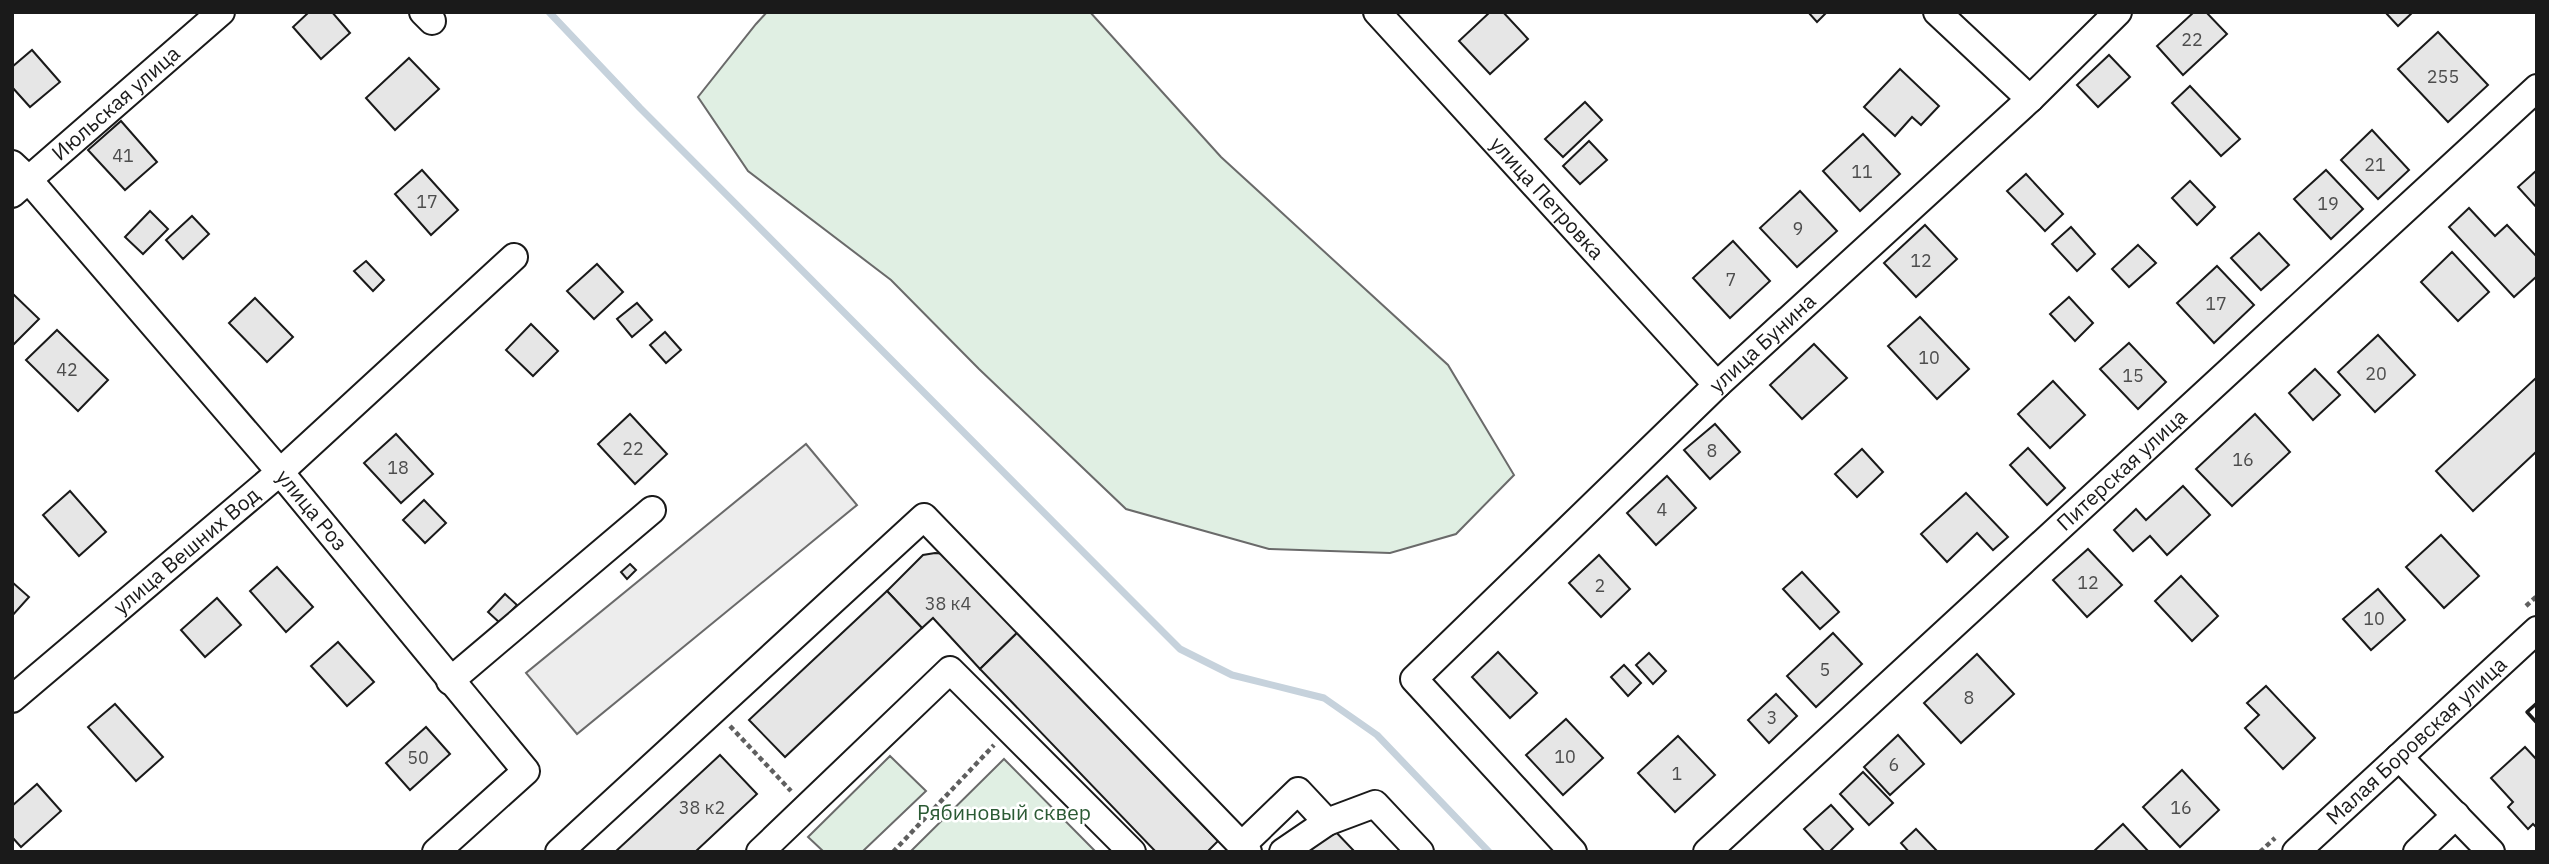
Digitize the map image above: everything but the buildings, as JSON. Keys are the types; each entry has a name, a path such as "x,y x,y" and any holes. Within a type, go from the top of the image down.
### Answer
{"street":[{"name":"Июльская улица","path":"18,179 221,12"},
{"name":"улица Петровка","path":"1377,12 1717,385"},
{"path":"1937,12 2030,99"},
{"name":"улица Бунина","path":"1573,852 1414,679 1717,385 2030,99 2118,12"},
{"name":"Питерская улица","path":"1707,852 2537,88"},
{"name":"улица Роз","path":"18,179 281,472 526,771 436,852"},
{"name":"улица Вешних Вод","path":"12,699 281,472 514,257"},
{"path":"450,681 652,510"},
{"path":"559,852 924,517 1245,848 1298,791 1327,822"},
{"name":"Малая Боровская улица","path":"2296,852 2537,630"},
{"path":"760,852 950,670 1132,852"},
{"path":"2399,757 2491,852"},
{"path":"1283,852 1327,822 1375,804 1420,852"},
{"path":"2417,852 2456,815"}],"path":[{"path":"714,710 807,807"},
{"path":"893,852 1009,730"}],"green space":[{"path":"767,12 1090,12 1221,157 1448,365 1514,475 1456,534 1390,553 1269,549 1126,509 979,369 891,280 748,171 698,97"},
{"path":"890,756 926,791 862,852 824,852 808,837"},
{"name":"Рябиновый сквер","path":"1004,759 1096,852 910,852"}],"shaded area":[{"path":"806,444 857,505 577,734 526,673"}],"waterway":[{"path":"549,12 640,108 1180,649 1232,675 1324,698 1377,735 1489,852"}],"wall":[{"path":"2537,703 2527,712 2537,723"}]}
